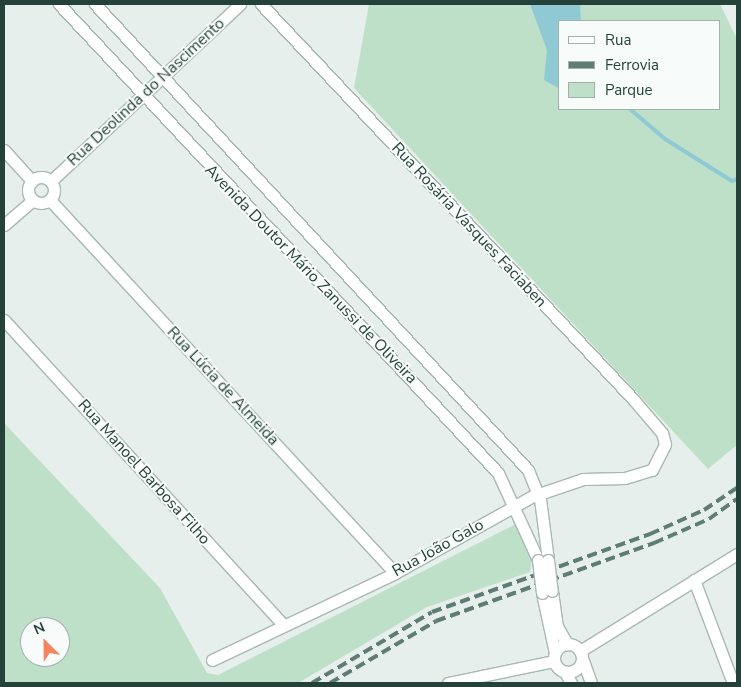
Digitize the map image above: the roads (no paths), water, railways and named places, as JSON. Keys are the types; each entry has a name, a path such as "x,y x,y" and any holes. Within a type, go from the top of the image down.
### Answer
{"street":[{"name":"Avenida Doutor Mário Zanussi de Oliveira","path":"59,4 498,473 543,560"},
{"name":"Avenida Doutor Mário Zanussi de Oliveira","path":"95,4 164,76 528,470 538,494 543,560"},
{"name":"Rua Deolinda do Nascimento","path":"51,181 144,96 240,4"},
{"name":"Rua Rosária Vasques Faciaben","path":"261,4 633,399 662,434 663,452"},
{"path":"4,150 32,181"},
{"path":"4,225 32,200 50,200 54,191 51,181 42,177 32,181 28,192 32,200"},
{"name":"Rua Lúcia de Almeida","path":"50,200 396,573"},
{"name":"Rua Manoel Barbosa Filho","path":"4,320 283,625"},
{"name":"Rua João Galo","path":"212,660 396,573 538,494 583,480 640,475 652,470 663,452"},
{"path":"565,672 573,671 581,655 694,580 736,557"},
{"path":"543,560 554,657 571,683"},
{"path":"694,580 733,683"},
{"path":"547,592 557,626 568,644 581,655 591,683"},
{"path":"448,683 554,657 568,644"}],"water":[{"path":"530,4 580,4 581,20 558,20 558,88 544,80 547,50"}],"waterway":[{"path":"631,110 665,139 732,181 737,179"}],"railway":[{"path":"312,683 432,612 650,534 704,510 737,488"},
{"path":"330,683 436,621 654,543 709,519 737,499"}]}
